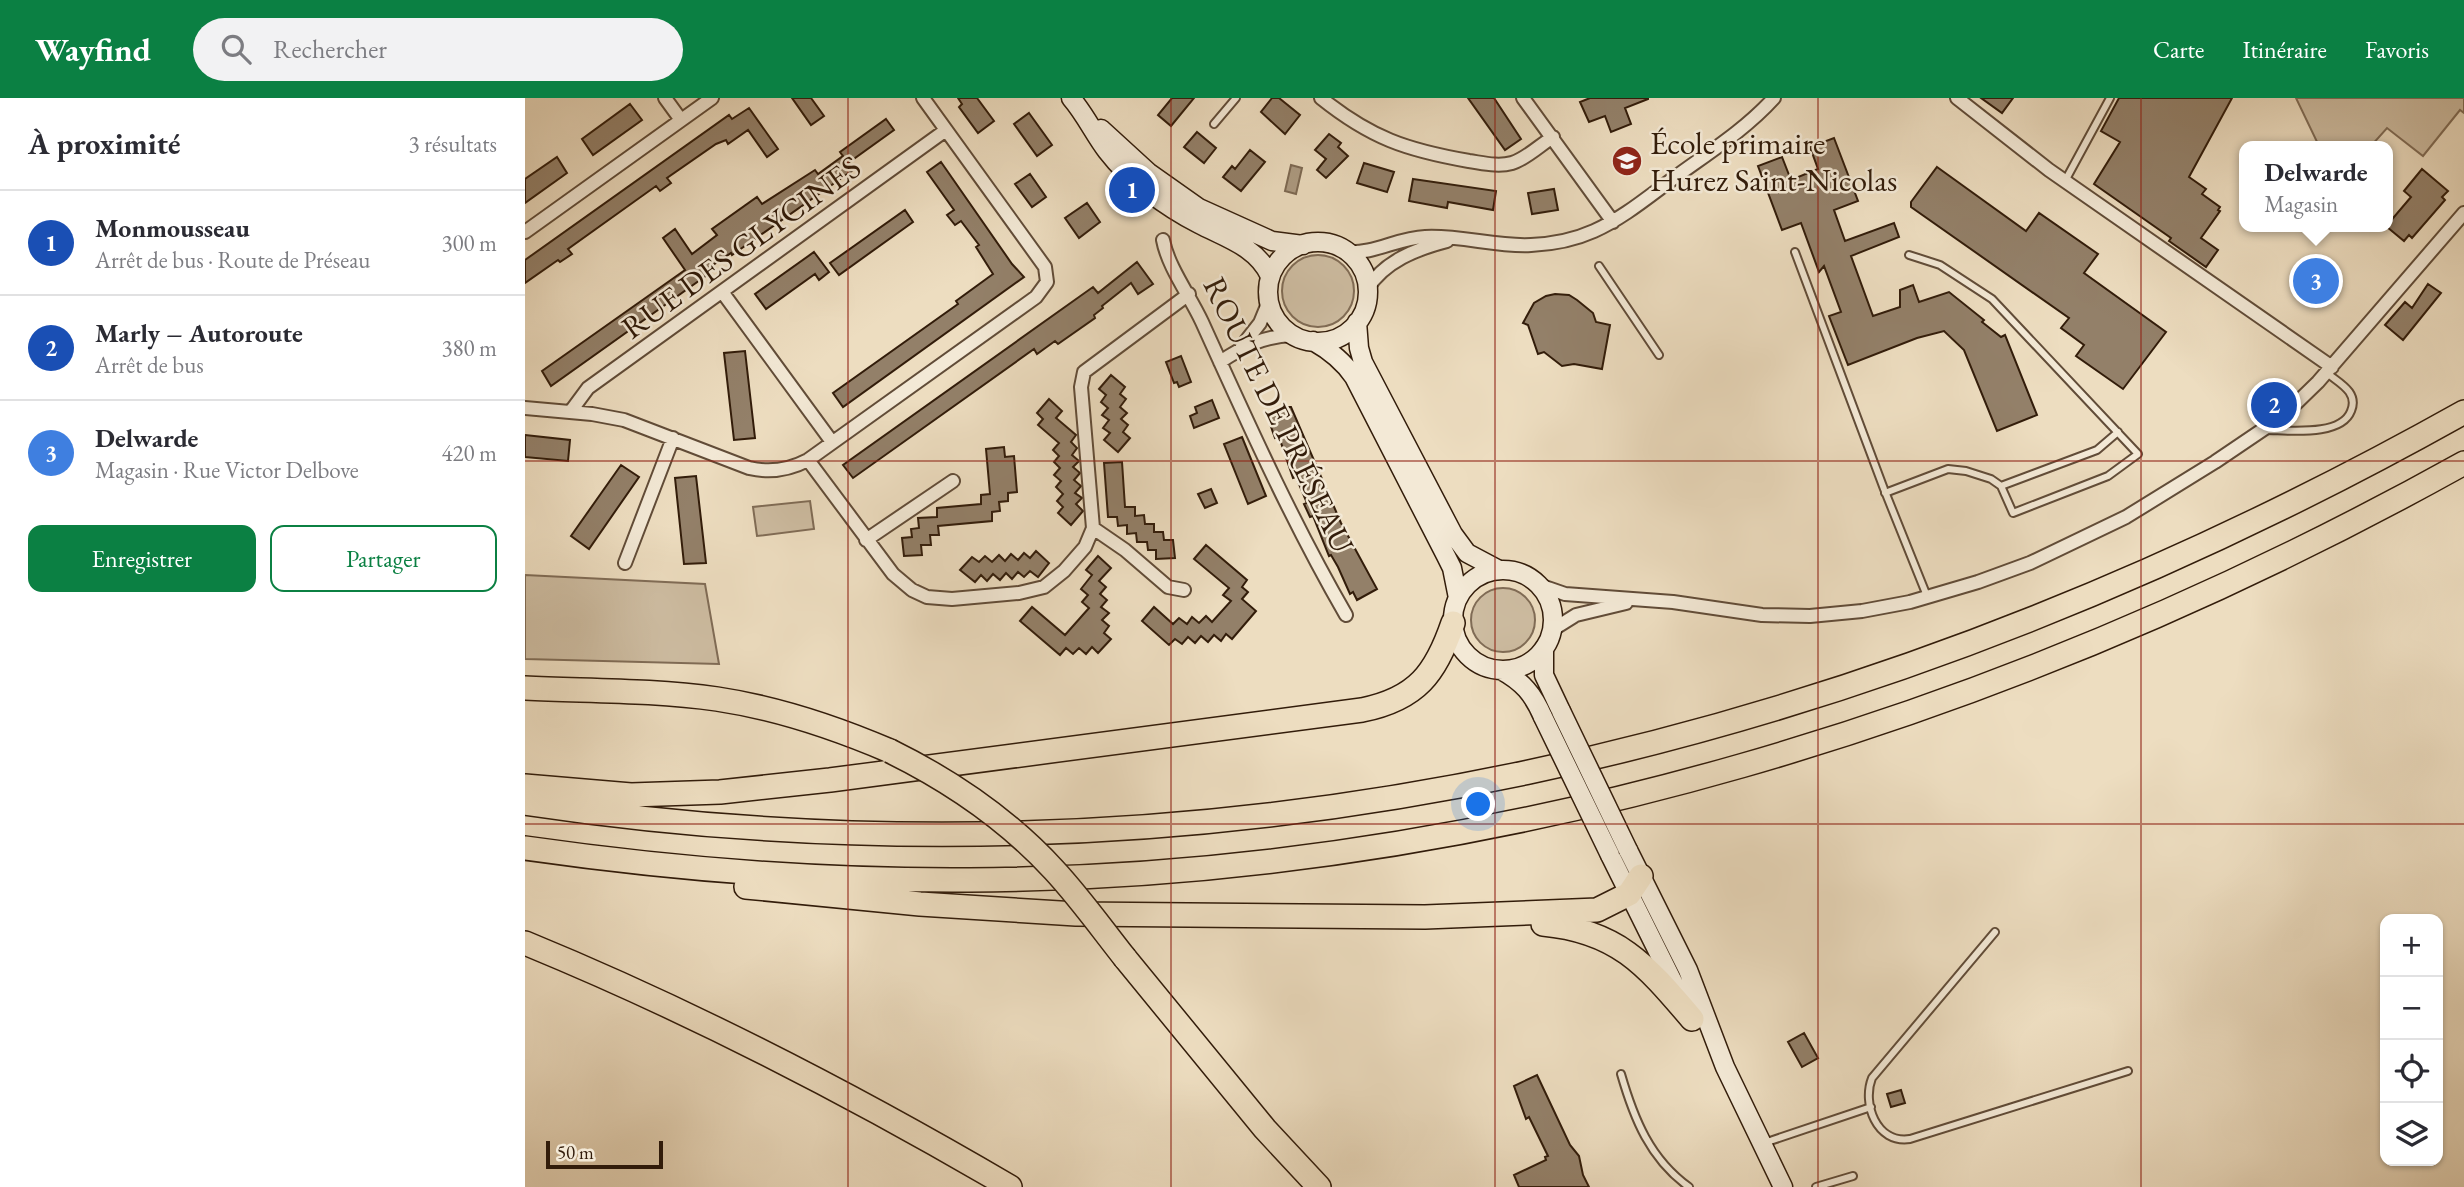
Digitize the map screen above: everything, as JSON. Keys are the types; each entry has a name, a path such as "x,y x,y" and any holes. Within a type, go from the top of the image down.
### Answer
{"highway":[{"path":"525,803 675,822 767,830 891,835 996,835 1110,830 1265,816 1418,795 1505,778 1657,743 1758,715 2013,627 2214,541 2315,492 2464,412"},
{"path":"525,848 681,867 800,876 915,880 1001,879 1124,874 1245,863 1378,846 1510,822 1630,796 1756,762 1856,731 2005,678 2107,637 2263,567 2464,463"},
{"path":"525,786 631,794 720,792 830,780 1373,708 1402,697 1425,680 1440,657 1453,623"},
{"path":"525,688 685,695 726,700 805,719 890,751 957,788 1019,835 1063,880 1258,1121 1319,1187"},
{"path":"564,853 688,880 920,904 1076,914 1425,918 1539,923 1590,932 1619,947 1640,962 1692,1019"},
{"path":"1425,918 1590,911 1613,904 1635,885"},
{"path":"525,943 666,1004 775,1057 886,1115 1010,1187"}],"main road":[{"name":"ROUTE DE PRÉSEAU","path":"1070,98 1105,148 1128,173 1187,217 1247,249 1259,258 1270,276"},
{"name":"ROUTE DE PRÉSEAU","path":"1084,115 1148,172 1188,202 1272,241 1303,245"},
{"path":"1326,243 1347,252 1361,268 1367,289 1365,306 1357,322 1340,337 1327,341 1313,341 1293,335 1276,319 1269,301 1270,276 1283,257 1303,245 1326,243"},
{"path":"1357,322 1363,362 1453,534 1467,553 1499,570 1521,573 1539,585 1552,608 1552,630 1544,648 1528,663 1501,670"},
{"path":"1313,341 1332,354 1354,377 1446,556 1458,598 1453,623 1457,639 1466,653 1479,664 1501,670 1526,686 1534,698 1552,714 1628,850 1635,885 1692,1019 1725,1068"},
{"path":"1458,598 1475,578 1499,570"},
{"path":"1544,648 1544,675 1552,714 1610,855 1635,885 1693,982 1725,1068 1783,1187"}],"street":[{"path":"666,98 681,120"},
{"path":"525,232 712,98"},
{"path":"525,408 571,411 624,420 758,470 785,469 808,460 1041,293 1048,277 1040,261 923,98"},
{"path":"1321,98 1377,136 1412,149 1451,158 1510,164 1553,137"},
{"path":"1524,98 1613,222"},
{"path":"1347,252 1366,251 1418,237 1518,245 1544,244 1578,237 1613,222 1737,132 1774,98"},
{"path":"1957,98 2065,181 2329,370"},
{"name":"RUE DES GLYCINES","path":"571,411 588,388 946,130"},
{"path":"1539,585 1565,594 1673,602 1762,615 1792,616 1853,612 1927,598 2012,570 2094,534 2165,494 2263,430 2298,403 2464,213"},
{"path":"1367,289 1379,273 1402,257 1428,246 1458,239"},
{"name":"ROUTE DE PRÉSEAU","path":"1163,240 1170,260 1189,294 1295,522 1346,615"},
{"path":"723,293 832,442"},
{"path":"808,460 893,574 912,590 934,598 952,598 1019,593 1044,587 1064,572 1085,547 1093,528 1082,376 1087,368 1189,294"},
{"path":"1239,349 1259,323 1269,301"},
{"path":"1220,362 1239,349 1268,337 1293,335"},
{"path":"625,563 673,438"},
{"path":"866,540 953,481"},
{"path":"1093,528 1125,550 1168,587 1184,590"},
{"path":"1552,630 1567,619 1584,612 1647,600"}],"lane":[{"path":"1215,124 1236,98"},
{"path":"2065,181 2110,98"},
{"path":"1795,252 1927,598"},
{"path":"1885,493 1948,469 1966,471 1991,479 2001,486 2013,513 2108,476 2138,454 1992,299 1940,265 1909,255"},
{"path":"1599,266 1659,355"},
{"path":"2263,430 2319,429 2334,427 2344,422 2353,407 2352,397 2329,370"},
{"path":"2001,486 2097,450 2118,432"},
{"path":"1995,932 1876,1072 1868,1090 1877,1125 1884,1135 1903,1140 2128,1071"},
{"path":"1621,1074 1633,1114 1643,1135 1667,1168 1689,1187"},
{"path":"1762,1143 1871,1108"},
{"path":"1816,1187 1853,1176"}],"shaded area":[{"path":"2296,98 2464,98 2464,113 2460,110 2423,156 2387,128 2375,141 2317,141"},
{"path":"1291,165 1302,168 1296,194 1285,191"},
{"path":"1325,255 1344,265 1352,277 1352,305 1344,317 1332,325 1311,327 1292,317 1284,305 1282,284 1292,265 1304,257"},
{"path":"810,501 814,529 757,536 753,507"},
{"path":"525,575 705,584 719,664 525,659"},
{"path":"1503,588 1521,594 1529,602 1535,620 1529,638 1521,646 1503,652 1485,646 1477,638 1471,620 1477,602 1485,594"}],"building":[{"path":"792,98 811,98 824,116 811,125"},
{"path":"958,98 977,98 994,121 978,133 959,107 962,104"},
{"path":"1172,98 1194,98 1171,126 1158,115"},
{"path":"1272,98 1279,98 1300,115 1285,134 1261,112"},
{"path":"1468,98 1494,98 1521,139 1505,150"},
{"path":"1590,98 1648,99 1625,108 1631,124 1611,132 1605,116 1589,122 1580,102"},
{"path":"1981,98 2013,98 2002,113"},
{"path":"2119,98 2232,98 2189,177 2206,189 2202,194 2220,207 2201,238 2218,250 2206,267 2169,241 2171,238 2094,184 2120,142 2101,131"},
{"path":"630,104 642,120 593,155 582,139"},
{"path":"749,108 778,149 767,157 748,130 728,144 726,140 716,144 667,178 671,183 660,191 656,186 568,249 572,254 560,262 558,260 525,283 525,260 729,115 732,119"},
{"path":"1029,113 1052,145 1037,156 1014,124"},
{"path":"886,119 894,130 848,163 840,152"},
{"path":"1197,132 1216,148 1204,163 1184,147"},
{"path":"1329,134 1341,143 1338,147 1348,156 1326,178 1317,170 1326,159 1315,150"},
{"path":"1834,138 1858,201 1834,210 1845,241 1894,223 1899,237 1851,256 1873,316 1900,307 1900,290 1913,285 1919,302 1949,292 2001,337 2005,335 2037,415 1997,431 1964,350 1944,331 1917,338 1848,365 1829,316 1841,312 1824,266 1819,272 1801,223 1782,230 1758,166 1782,157 1791,180 1818,169 1810,147"},
{"path":"1250,150 1265,162 1241,191 1223,177 1232,166 1235,169"},
{"path":"843,156 853,170 732,255 731,253 704,271 707,275 551,386 542,371 685,270 663,238 675,229 692,254 717,235 712,229 757,197 762,204 815,170 818,174"},
{"path":"557,157 567,173 525,203 525,179"},
{"path":"941,162 1012,264 1024,277 843,407 833,393 958,304 956,301 993,274 976,247 979,245 961,221 955,225 947,215 954,210 927,172"},
{"path":"1364,163 1394,172 1387,192 1357,183"},
{"path":"1937,167 2026,231 2039,213 2098,254 2084,273 2166,332 2123,389 2076,356 2084,345 2061,328 2069,318 1911,207 1911,202"},
{"path":"2422,169 2448,191 2442,197 2445,200 2412,238 2409,235 2404,241 2393,232 2393,218 2411,197 2404,191"},
{"path":"1030,174 1046,197 1032,207 1015,184"},
{"path":"1413,179 1496,191 1493,210 1448,202 1447,208 1409,201"},
{"path":"1554,189 1558,210 1532,214 1528,193"},
{"path":"1087,203 1100,222 1079,238 1065,218"},
{"path":"905,210 913,222 839,275 830,263"},
{"path":"814,252 829,272 819,280 815,274 766,309 755,294"},
{"path":"1137,262 1153,284 1138,294 1131,283 1102,306 1094,315 1095,318 1058,344 1055,341 1037,354 1034,349 853,478 843,465 1093,287 1098,293"},
{"path":"2428,284 2441,293 2403,340 2385,325 2405,302 2412,308"},
{"path":"1555,294 1569,295 1593,313 1596,322 1610,325 1602,369 1574,364 1562,366 1544,352 1538,354 1528,325 1523,323 1534,303"},
{"path":"745,351 755,438 734,440 724,353"},
{"path":"1181,356 1191,382 1179,387 1177,382 1174,383 1166,362"},
{"path":"1111,375 1125,387 1120,394 1126,399 1120,407 1127,413 1121,419 1128,425 1123,432 1130,438 1118,452 1104,440 1110,433 1103,428 1109,420 1102,415 1108,408 1101,402 1106,395 1099,389"},
{"path":"1049,399 1062,411 1056,418 1076,435 1071,442 1077,448 1072,455 1079,461 1073,467 1080,473 1074,480 1081,486 1075,493 1082,498 1076,504 1083,511 1071,525 1058,513 1063,507 1057,501 1063,494 1056,487 1061,481 1054,475 1060,468 1054,462 1059,456 1053,450 1059,443 1038,425 1043,419 1037,413"},
{"path":"1212,400 1219,418 1194,428 1190,416 1197,413 1195,407"},
{"path":"1291,407 1341,523 1377,589 1357,600 1353,592 1350,594 1338,567 1331,555 1329,556 1313,516 1310,517 1304,504 1307,503 1296,477 1293,478 1279,437 1275,438 1270,414"},
{"path":"525,435 570,440 568,461 525,457"},
{"path":"1242,437 1266,496 1248,504 1224,444"},
{"path":"1004,447 1005,457 1014,456 1017,492 1008,493 1008,501 999,502 1000,511 992,512 992,521 938,526 939,535 930,535 931,545 921,545 922,555 904,556 902,538 912,537 911,529 919,528 918,518 937,517 937,508 981,504 981,495 990,494 986,449"},
{"path":"1122,462 1125,507 1135,507 1135,516 1144,515 1145,524 1154,524 1154,532 1163,532 1164,540 1173,540 1175,558 1156,559 1156,550 1148,550 1147,542 1137,542 1136,533 1127,534 1127,525 1118,526 1117,517 1108,517 1104,463"},
{"path":"621,465 639,477 589,549 571,536"},
{"path":"696,476 706,563 684,564 675,478"},
{"path":"1211,489 1217,503 1205,508 1198,494"},
{"path":"1206,545 1247,580 1242,587 1248,592 1242,599 1256,611 1232,639 1226,634 1221,641 1214,635 1208,642 1201,636 1195,643 1188,637 1182,644 1175,639 1169,645 1142,621 1154,607 1173,624 1179,618 1187,624 1192,617 1199,623 1206,616 1212,622 1231,601 1223,595 1229,588 1194,559"},
{"path":"1036,551 1049,563 1038,577 1030,571 1024,577 1018,572 1012,579 1006,573 1000,580 993,574 987,581 981,575 975,582 960,570 972,557 979,562 985,556 992,562 999,555 1005,561 1011,554 1018,560 1024,553 1030,558"},
{"path":"1098,556 1111,568 1099,581 1106,587 1100,594 1107,600 1101,607 1109,613 1102,620 1109,626 1104,633 1111,639 1098,653 1092,647 1086,654 1079,648 1073,654 1066,648 1060,655 1020,621 1032,607 1065,635 1089,608 1082,602 1088,595 1081,589 1092,575 1086,570"},
{"path":"1804,1033 1818,1058 1802,1067 1788,1042"},
{"path":"1537,1075 1570,1145 1579,1156 1589,1187 1519,1187 1514,1175 1546,1160 1545,1157 1548,1156 1529,1117 1526,1119 1514,1086"},
{"path":"1901,1090 1905,1103 1891,1107 1887,1094"}],"place":[{"name":"École primaire Hurez Saint-Nicolas","path":"1627,161"},
{"name":"Monmousseau","path":"1132,190"},
{"name":"Delwarde","path":"2316,281"},
{"name":"Marly – Autoroute","path":"2274,405"}]}
